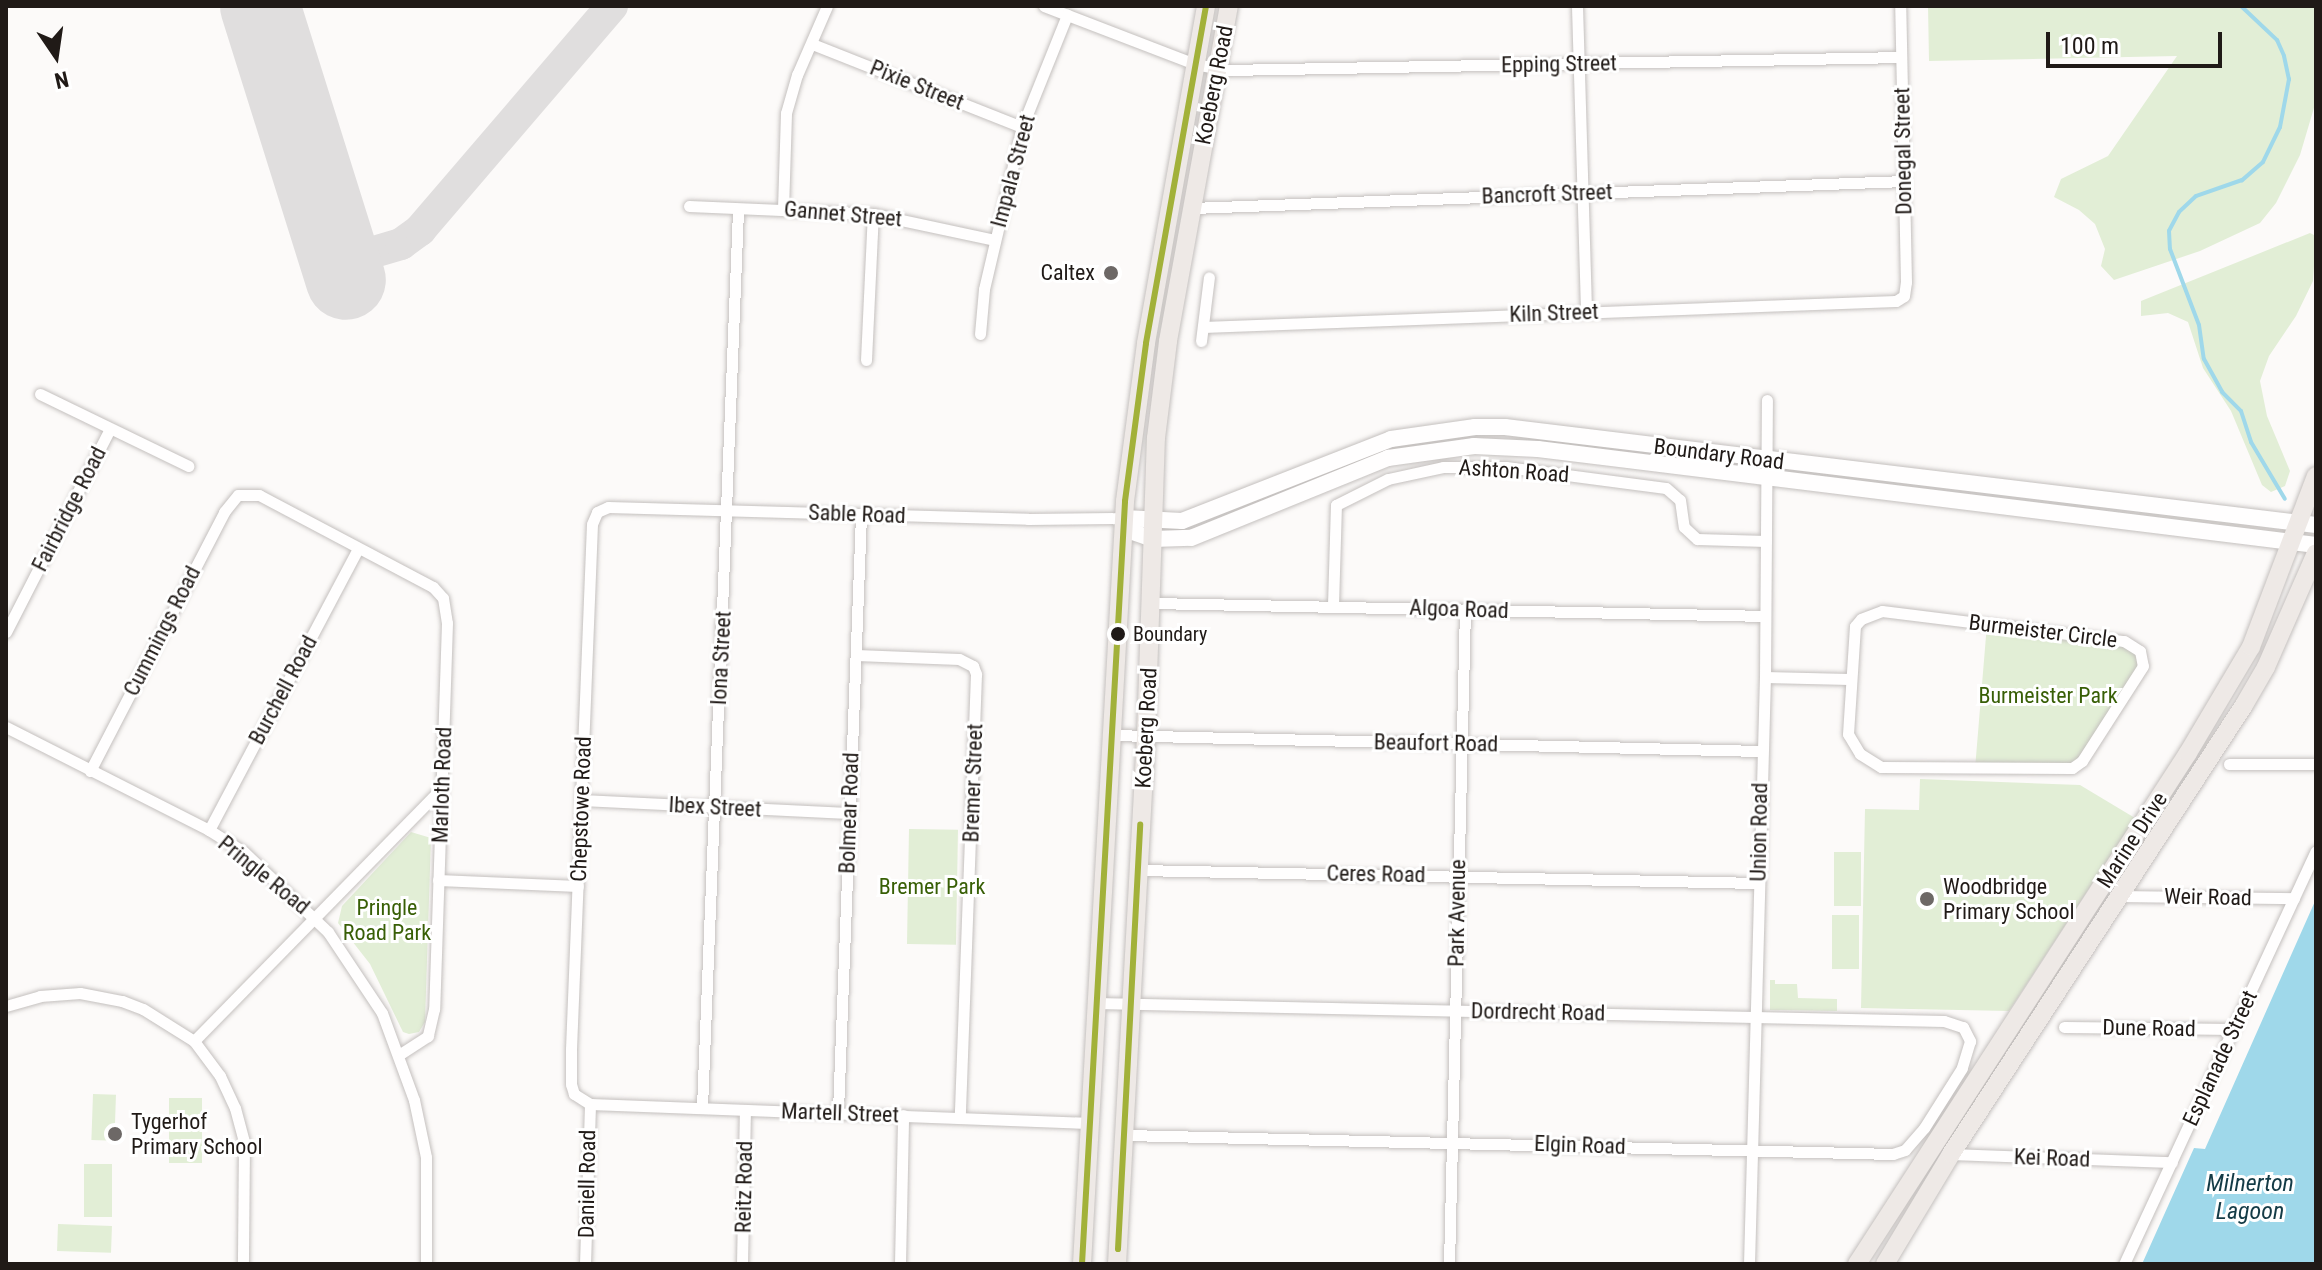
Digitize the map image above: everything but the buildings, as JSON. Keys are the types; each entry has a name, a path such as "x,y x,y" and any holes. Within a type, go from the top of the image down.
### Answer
{"main road":[{"name":"Koeberg Road","path":"1082,1264 1120,522 1146,343 1206,6"},
{"name":"Koeberg Road","path":"1117,1264 1146,737 1157,426 1168,341 1229,6"},
{"name":"Boundary Road","path":"1152,530 1188,520 1364,448 1402,436 1451,428 1505,427 2308,524"},
{"name":"Boundary Road","path":"1152,530 1197,536 1363,467 1408,453 1450,447 1538,449 2316,545"},
{"name":"Marine Drive","path":"1857,1264 2188,753 2251,647 2294,542 2308,524 2316,476"},
{"path":"1120,522 1152,530"},
{"name":"Marine Drive","path":"1885,1264 1951,1154 2122,896 2250,694 2316,553"}],"street":[{"path":"783,209 786,113 797,75 827,6"},
{"name":"Epping Street","path":"1044,6 1195,64 1217,69 1901,57"},
{"path":"1577,6 1586,311"},
{"name":"Donegal Street","path":"1900,6 1904,296"},
{"name":"Impala Street","path":"980,334 984,289 1022,127 1067,15"},
{"name":"Pixie Street","path":"812,44 1022,127"},
{"name":"Bancroft Street","path":"1192,208 1903,181"},
{"name":"Gannet Street","path":"689,206 873,214 994,240"},
{"name":"Iona Street","path":"702,1107 738,209"},
{"path":"866,360 873,214"},
{"path":"1201,341 1209,277"},
{"name":"Kiln Street","path":"1203,327 1586,311 1880,303 1896,301 1904,296"},
{"path":"40,394 188,466"},
{"name":"Union Road","path":"1749,1264 1765,677 1769,460 1767,400"},
{"name":"Fairbridge Road","path":"6,632 110,429"},
{"name":"Ashton Road","path":"1333,605 1336,505 1388,479 1443,467 1506,467 1666,488 1680,500 1684,527 1697,539 1766,541"},
{"name":"Cummings Road","path":"90,771 228,504 238,495 259,495 358,549"},
{"name":"Sable Road","path":"602,508 1120,522"},
{"name":"Chepstowe Road","path":"590,1104 580,1101 571,1084 592,524 602,508"},
{"name":"Bolmear Road","path":"838,1111 861,514"},
{"name":"Marloth Road","path":"358,549 433,587 443,598 447,623 432,1031 424,1041 400,1054"},
{"name":"Burchell Road","path":"209,830 358,549"},
{"name":"Algoa Road","path":"1152,603 1765,616"},
{"name":"Park Avenue","path":"1449,1264 1465,609"},
{"name":"Burmeister Circle","path":"1882,611 2124,641 2140,651 2144,661 2141,672 2082,761 2059,770 1881,767 1868,762 1851,744 1848,734 1849,679 1855,626 1861,619 1882,611"},
{"name":"Bremer Street","path":"856,655 959,659 973,666 976,674 960,1116"},
{"path":"1765,677 1849,679"},
{"name":"Pringle Road","path":"6,727 209,830 244,852 315,916 363,980 400,1054 426,1157 426,1264"},
{"name":"Beaufort Road","path":"1111,735 1761,751"},
{"path":"2229,764 2316,764"},
{"path":"194,1041 442,788"},
{"name":"Ibex Street","path":"582,800 848,813"},
{"name":"Esplanade Street","path":"2124,1264 2316,851"},
{"name":"Ceres Road","path":"1138,870 1758,883"},
{"path":"438,880 578,886"},
{"name":"Weir Road","path":"2122,896 2294,898"},
{"path":"6,1006 40,996 80,993 122,1001 143,1009 194,1041 220,1076 235,1108 244,1142 243,1264"},
{"name":"Dordrecht Road","path":"1096,1003 1951,1021 1963,1027 1970,1041"},
{"name":"Dune Road","path":"2064,1027 2233,1029"},
{"name":"Elgin Road","path":"1125,1135 1883,1155 1905,1150 1924,1128 1962,1068 1970,1041"},
{"name":"Martell Street","path":"590,1104 838,1111 1090,1123"},
{"name":"Daniell Road","path":"585,1264 590,1104"},
{"name":"Reitz Road","path":"742,1264 745,1110"},
{"path":"900,1264 903,1115"},
{"name":"Kei Road","path":"1933,1147 1951,1154 2172,1162"}],"green space":[{"path":"1928,6 2316,6 2316,101 2300,155 2276,203 2260,223 2200,251 2114,280 2101,266 2105,249 2095,224 2079,210 2054,197 2061,179 2108,156 2177,56 1929,61"},
{"path":"2310,233 2316,236 2313,281 2296,316 2269,356 2260,381 2267,416 2290,471 2285,486 2271,492 2262,485 2231,411 2203,368 2188,322 2168,313 2141,316 2141,301"},
{"name":"Burmeister Park","path":"1987,624 2124,641 2144,661 2072,768 1975,769"},
{"name":"Woodbridge Primary School","path":"1920,779 2080,785 2135,818 2009,1011 1861,1008 1865,809 1919,810"},
{"name":"Bremer Park","path":"909,829 958,830 956,945 907,944"},
{"name":"Pringle Road Park","path":"411,832 431,838 425,1022 419,1032 409,1034 403,1032 370,964 338,923 342,906"},
{"path":"1834,852 1861,852 1861,906 1834,906"},
{"path":"1832,915 1859,915 1859,969 1832,969"},
{"path":"1770,980 1775,980 1775,984 1797,984 1798,998 1837,999 1837,1011 1770,1010"},
{"path":"93,1094 116,1095 114,1141 91,1140"},
{"path":"169,1098 202,1098 202,1163 169,1163"},
{"path":"84,1164 112,1164 112,1217 84,1217"},
{"path":"58,1224 112,1226 111,1253 57,1251"}],"water":[{"name":"Milnerton Lagoon","path":"2316,899 2316,1264 2142,1264 2194,1148 2205,1149"}],"waterway":[{"path":"2241,6 2277,40 2284,56 2289,79 2280,127 2263,162 2242,180 2196,196 2179,212 2169,231 2170,249 2199,325 2204,359 2222,392 2241,411 2251,442 2285,499"}],"taxiway":[{"path":"340,262 401,244 420,230 612,6"}],"runway":[{"path":"260,6 346,280"}],"transit line":[{"path":"1082,1264 1125,501 1146,343 1206,6"},
{"path":"1118,1249 1140,825"}],"place":[{"name":"Caltex","path":"1111,273"},
{"name":"Boundary","path":"1118,634"},
{"name":"Woodbridge Primary School","path":"1927,899"},
{"name":"Tygerhof Primary School","path":"115,1134"}]}
